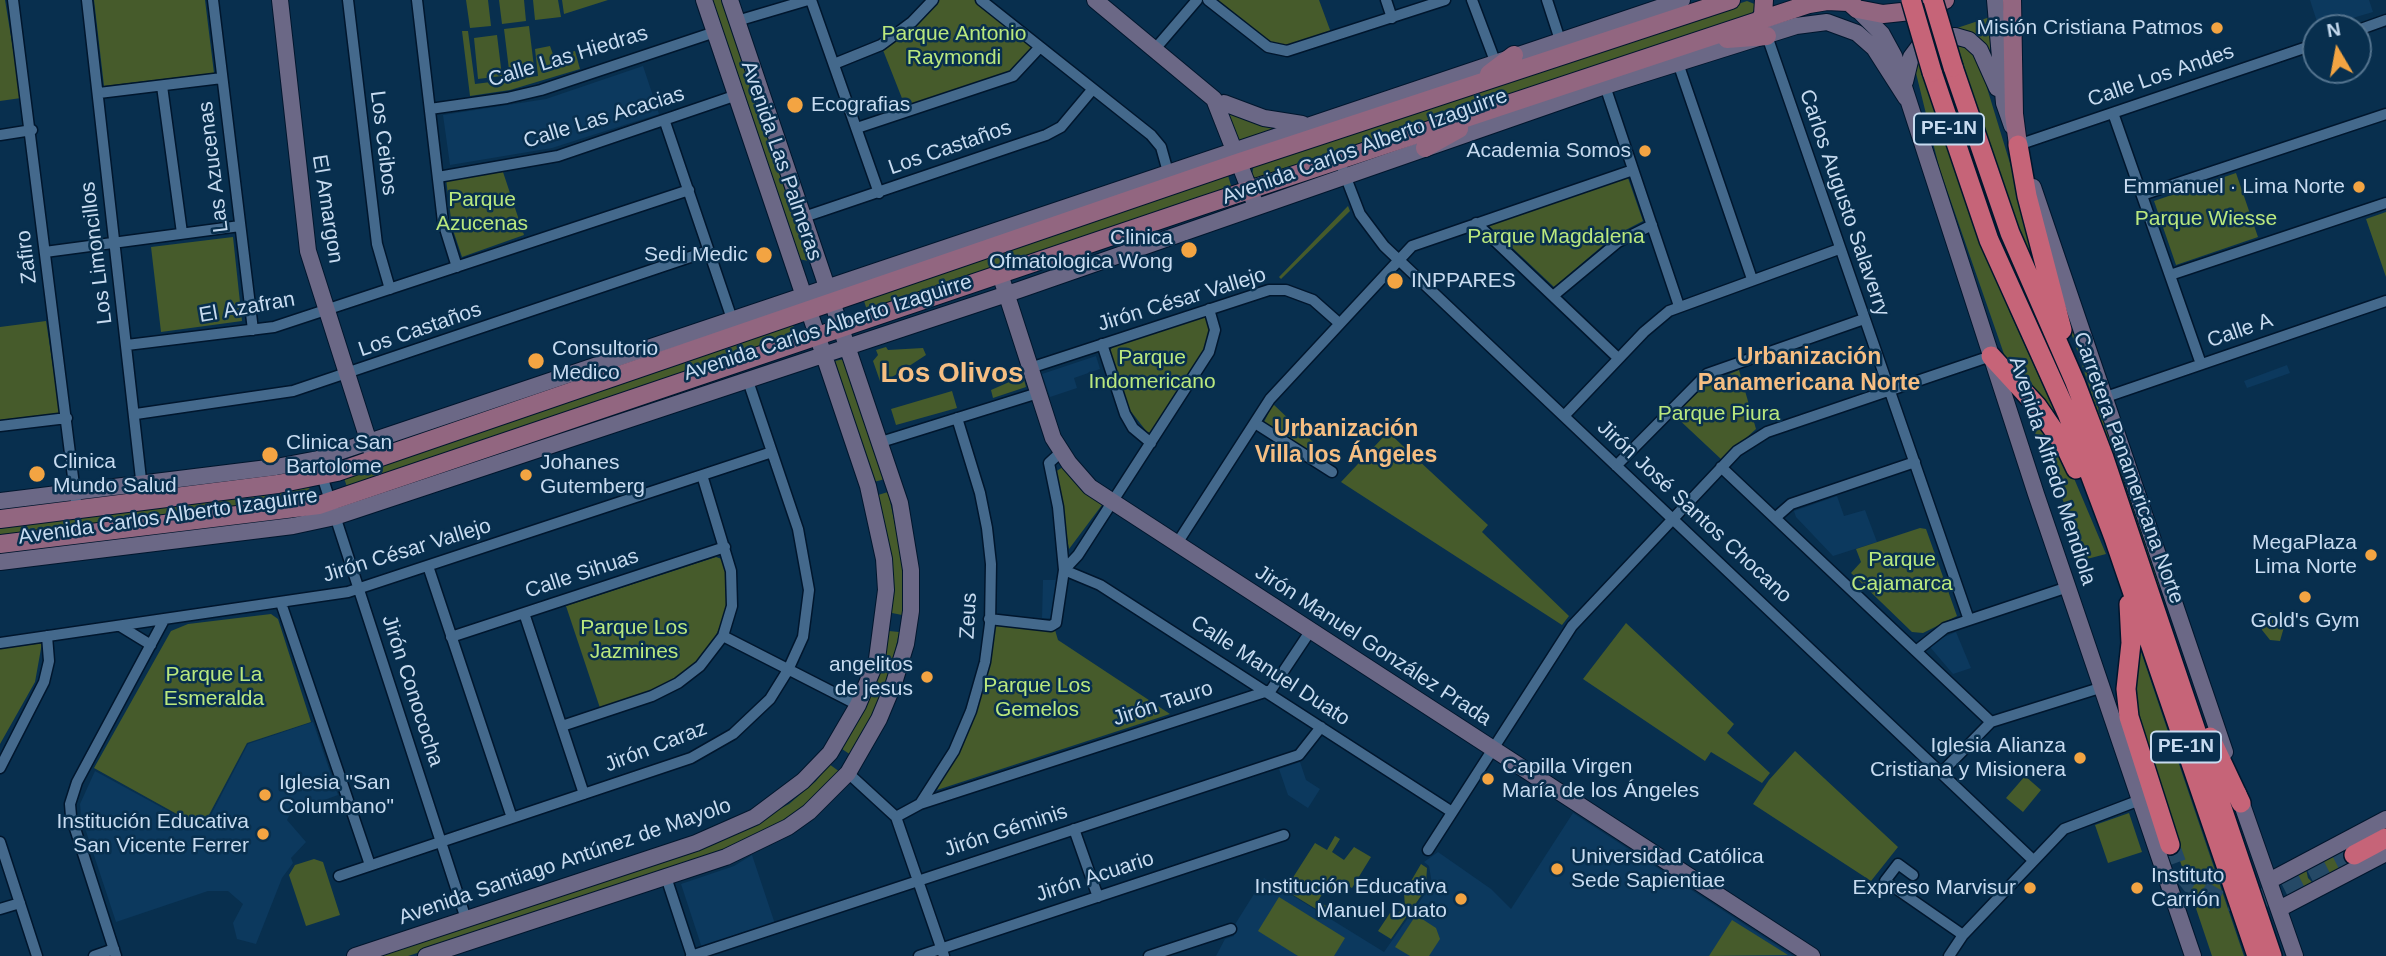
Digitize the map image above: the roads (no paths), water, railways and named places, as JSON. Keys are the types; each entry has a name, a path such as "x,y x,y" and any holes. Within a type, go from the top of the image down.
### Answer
{"highway":[{"name":"Carretera Panamericana Norte","path":"1910,0 1969,186 2014,298 2067,413 2114,538 2257,956"},
{"name":"Carretera Panamericana Norte","path":"1933,0 2010,233 2075,382 2184,691 2272,956"},
{"path":"2018,145 2027,196 2075,382"},
{"path":"1991,356 2037,406 2061,439 2096,513 2114,538"},
{"path":"2123,565 2130,614 2126,689 2129,717 2170,845"},
{"path":"2184,691 2241,803"},
{"path":"2354,855 2386,838"}],"main road":[{"name":"Avenida Carlos Alberto Izaguirre","path":"0,519 76,500 322,476 372,451 1325,124 1479,82 1731,0"},
{"path":"1762,29 1764,0"},
{"path":"1673,57 1762,29 1812,3 1851,4 1869,13 1896,14 1945,0"},
{"path":"2012,0 2014,114 2018,145"},
{"path":"1479,82 1514,55"},
{"name":"Avenida Carlos Alberto Izaguirre","path":"0,544 276,512 333,509 818,335 1250,189 1488,111 1673,57"},
{"path":"1425,148 1478,120 1488,111"}],"street":[{"name":"Zafiro","path":"13,0 32,130 76,500"},
{"name":"Los Limoncillos","path":"88,0 143,492"},
{"name":"Las Azucenas","path":"213,0 253,330"},
{"name":"El Amargon","path":"280,0 308,251 372,451"},
{"name":"Los Ceibos","path":"348,0 377,244 390,289"},
{"path":"417,0 443,222 457,267"},
{"name":"Avenida Las Palmeras","path":"704,0 818,335"},
{"name":"Avenida Las Palmeras","path":"730,0 831,294"},
{"path":"737,21 809,0 879,192"},
{"path":"834,64 881,45 912,22 933,0"},
{"path":"981,0 1154,138 1161,147 1168,172"},
{"path":"1095,0 1209,93 1220,108 1257,210"},
{"path":"1155,49 1197,0"},
{"path":"1208,0 1268,47 1279,51 1299,49 1445,0"},
{"path":"1386,0 1392,19"},
{"path":"1472,0 1495,61"},
{"path":"1547,0 1560,40"},
{"name":"Avenida Carlos Alberto Izaguirre","path":"1325,124 1495,61 1682,0"},
{"path":"1995,0 2004,103"},
{"name":"Avenida Alfredo Mendiola","path":"1851,4 1886,40 1899,70 1991,356 2193,956"},
{"path":"1762,29 1827,22 1850,30 1874,48 1906,98"},
{"name":"Carlos Augusto Salaverry","path":"1762,29 1969,620"},
{"name":"Calle Las Hiedras","path":"430,109 507,98 541,90 715,32"},
{"path":"1906,98 1906,69 1920,46 1934,38 1955,36 1969,40 1980,50 2004,103 2295,956"},
{"path":"857,128 1013,76 1040,47"},
{"name":"Calle Los Andes","path":"2018,145 2302,49"},
{"path":"1673,57 1752,279"},
{"name":"Avenida Carlos Alberto Izaguirre","path":"0,562 293,526 333,509 1006,295 1257,210 1605,86 1673,57"},
{"path":"99,93 222,78"},
{"path":"162,86 182,233"},
{"path":"1605,86 1679,306"},
{"name":"Los Castaños","path":"804,217 1046,135 1061,127 1092,90"},
{"name":"Calle Las Acacias","path":"438,177 558,156 665,122 737,95"},
{"path":"1220,108 1224,103 1275,121 1325,124"},
{"path":"2113,113 2201,364"},
{"path":"2142,195 2386,114"},
{"path":"665,122 732,319"},
{"path":"0,135 32,130"},
{"name":"Avenida Carlos Alberto Izaguirre","path":"831,294 1168,172 1238,155"},
{"name":"Jirón José Santos Chocano","path":"1339,160 1366,224 1399,260 2033,860"},
{"path":"1176,545 1277,390 1419,242 1633,170"},
{"name":"El Azafran","path":"127,345 274,327 689,190"},
{"path":"2170,275 2386,203"},
{"path":"1476,223 1618,358"},
{"path":"45,252 240,226"},
{"path":"1553,296 1618,242 1652,226"},
{"path":"1564,416 1655,321 1679,306 1839,248"},
{"name":"Los Castaños","path":"136,414 293,391 708,251"},
{"name":"Jirón Manuel González Prada","path":"1000,274 1050,430 1061,452 1083,480 1112,504 1812,956"},
{"name":"Jirón César Vallejo","path":"1030,368 1269,290 1286,290 1313,300 1339,323"},
{"name":"Avenida Santiago Antúnez de Mayolo","path":"426,956 726,857 788,827 809,813 848,773 879,719 894,683 906,644 911,611 911,570 905,527 881,442 831,294"},
{"name":"Calle A","path":"2106,397 2386,301"},
{"name":"Avenida Carlos Alberto Izaguirre","path":"143,492 372,451 732,319 807,302"},
{"path":"1064,570 1078,555 1112,504 1212,346 1214,330 1209,309"},
{"path":"1616,466 1707,374 1864,319"},
{"name":"Avenida Santiago Antúnez de Mayolo","path":"355,956 696,843 755,817 803,781 830,753 858,705 877,659 884,623 884,559 868,486 818,335"},
{"path":"1102,344 1125,414 1140,434 1151,443"},
{"path":"1428,850 1572,626 1721,467 1758,436 1991,356"},
{"name":"Jirón Caraz","path":"339,876 680,762 719,744 764,706 788,670 807,621 809,590 798,529 747,378"},
{"path":"881,442 1038,393"},
{"path":"0,426 66,418"},
{"name":"Zeus","path":"920,804 954,751 971,711 985,662 991,564 987,528 980,493 957,418"},
{"path":"1255,423 1332,472"},
{"name":"Jirón César Vallejo","path":"0,643 281,603 359,589 772,452"},
{"path":"989,618 1051,626 1056,623 1064,570 1058,507 1049,467 1052,459 1061,452"},
{"path":"1775,518 1791,504 1915,462"},
{"path":"1721,467 1991,722"},
{"path":"562,726 670,688 699,666 723,636 733,596 725,547 702,475"},
{"name":"Jirón Conococha","path":"322,476 466,919"},
{"name":"Avenida Carlos Alberto Izaguirre","path":"0,501 76,500"},
{"name":"Calle Sihuas","path":"451,637 725,547"},
{"path":"428,566 512,818"},
{"name":"Calle Manuel Duato","path":"1064,570 1100,585 1452,812"},
{"path":"1916,651 1940,630 2068,587"},
{"path":"281,603 370,865"},
{"path":"524,613 584,794"},
{"path":"94,956 115,953 71,816 71,804 78,782 164,620"},
{"path":"120,626 151,645"},
{"path":"1267,691 1274,687 1311,630"},
{"path":"0,768 2,757 44,682 49,661 47,636"},
{"path":"723,636 858,705"},
{"path":"1941,773 1991,722 2103,687"},
{"name":"Jirón Tauro","path":"896,817 920,804 1267,691"},
{"name":"Jirón Géminis","path":"692,956 1299,755 1321,727"},
{"path":"848,773 896,817 943,952"},
{"path":"1949,956 1963,935 2033,860 2071,824 2140,800"},
{"path":"2269,881 2386,819"},
{"path":"1074,829 1098,897"},
{"name":"Jirón Acuario","path":"919,956 943,952 1284,835"},
{"path":"0,842 37,956"},
{"path":"2279,909 2386,853"},
{"path":"2314,857 2310,864 2312,874 2318,881 2330,883"},
{"path":"1913,875 1898,864 1885,881 1963,935"},
{"path":"666,877 692,956"},
{"path":"533,898 539,919"},
{"path":"0,909 20,903"},
{"path":"1149,956 1231,929"}],"tunnel":[{"path":"2170,845 2178,867 2191,884 2221,901 2242,902 2276,895 2354,855"}],"place":[{"name":"Misión Cristiana Patmos","path":"2217,28"},
{"name":"Ecografias","path":"795,105"},
{"name":"Academia Somos","path":"1645,151"},
{"name":"Emmanuel · Lima Norte","path":"2359,187"},
{"name":"Clinica Ofmatologica Wong","path":"1189,250"},
{"name":"Sedi Medic","path":"764,255"},
{"name":"INPPARES","path":"1395,281"},
{"name":"Consultorio Medico","path":"536,361"},
{"name":"Clinica San Bartolome","path":"270,455"},
{"name":"Clinica Mundo Salud","path":"37,474"},
{"name":"Johanes Gutemberg","path":"526,475"},
{"name":"MegaPlaza Lima Norte","path":"2371,555"},
{"name":"Gold's Gym","path":"2305,597"},
{"name":"angelitos de jesus","path":"927,677"},
{"name":"Iglesia Alianza Cristiana y Misionera","path":"2080,758"},
{"name":"Capilla Virgen María de los Ángeles","path":"1488,779"},
{"name":"Iglesia \"San Columbano\"","path":"265,795"},
{"name":"Institución Educativa San Vicente Ferrer","path":"263,834"},
{"name":"Universidad Católica Sede Sapientiae","path":"1557,869"},
{"name":"Expreso Marvisur","path":"2030,888"},
{"name":"Instituto Carrión","path":"2137,888"},
{"name":"Institución Educativa Manuel Duato","path":"1461,899"}],"district":[{"name":"Urbanización Panamericana Norte","path":"1809,371"},
{"name":"Los Olivos","path":"952,374"},
{"name":"Urbanización Villa los Ángeles","path":"1346,443"}],"park label":[{"name":"Parque Antonio Raymondi","path":"954,46"},
{"name":"Parque Azucenas","path":"482,212"},
{"name":"Parque Wiesse","path":"2206,219"},
{"name":"Parque Magdalena","path":"1556,237"},
{"name":"Parque Indomericano","path":"1152,370"},
{"name":"Parque Piura","path":"1719,414"},
{"name":"Parque Cajamarca","path":"1902,572"},
{"name":"Parque Los Jazmines","path":"634,640"},
{"name":"Parque La Esmeralda","path":"214,687"},
{"name":"Parque Los Gemelos","path":"1037,698"}]}
